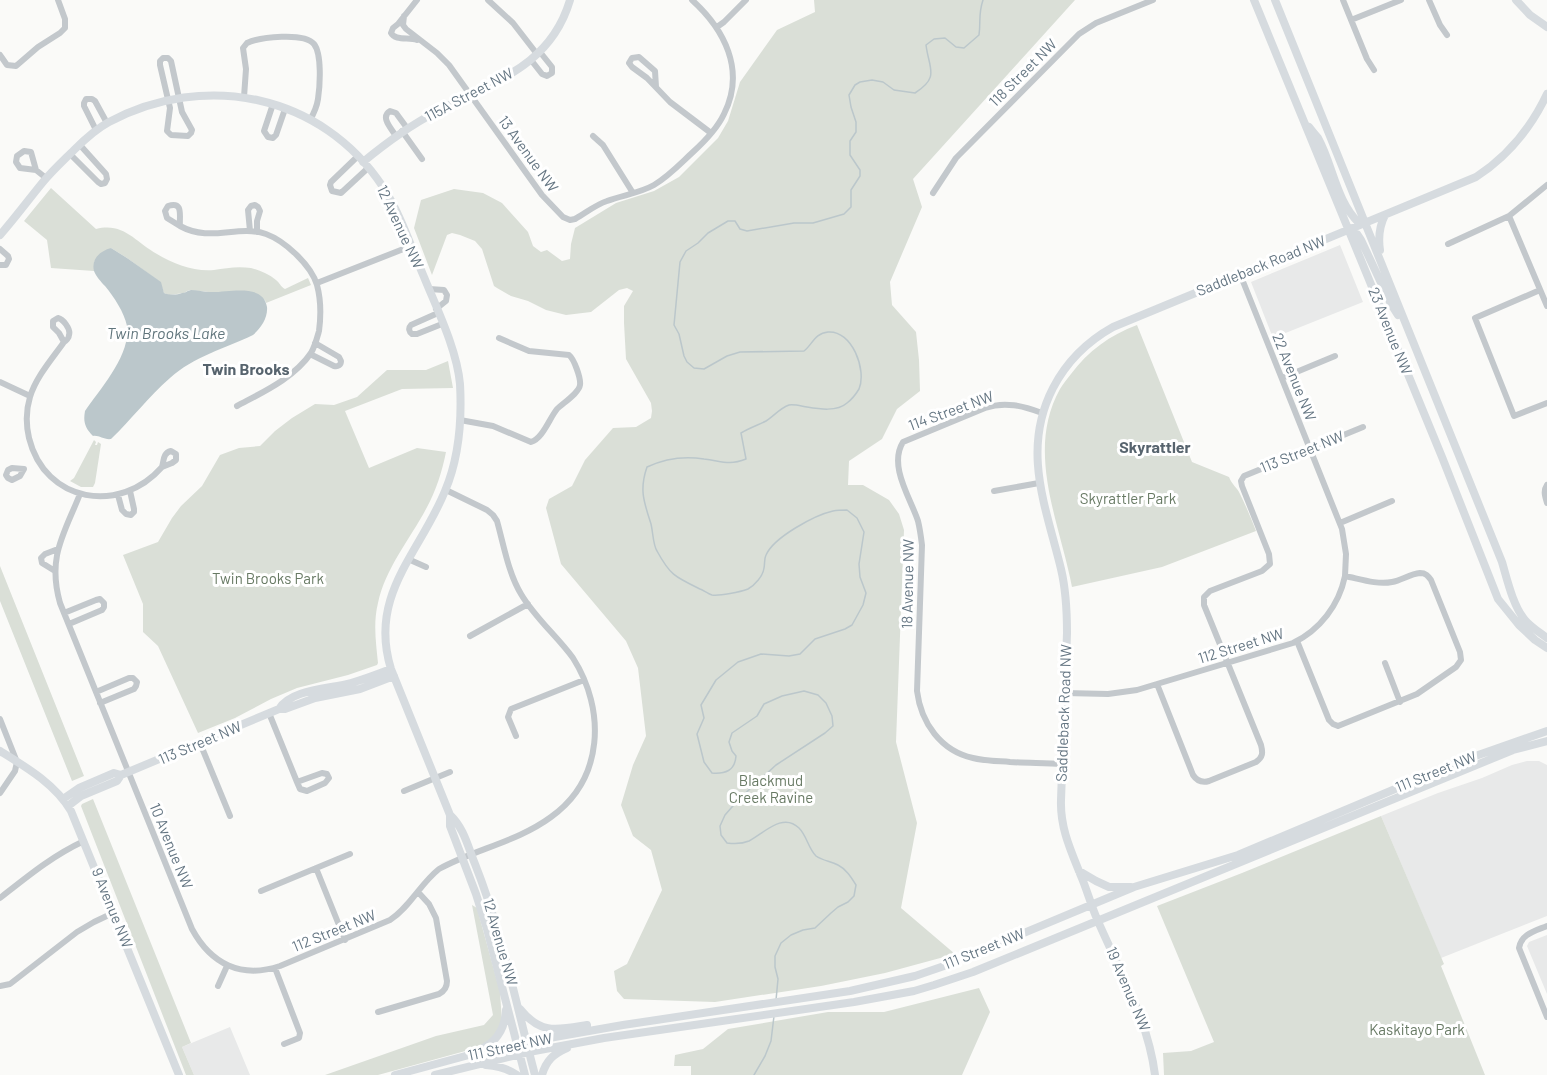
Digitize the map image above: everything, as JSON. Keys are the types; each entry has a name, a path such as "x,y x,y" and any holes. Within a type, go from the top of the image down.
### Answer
{"main road":[{"name":"115A Street NW","path":"363,162 402,132 515,72 536,56 559,27 570,0"},
{"name":"23 Avenue NW","path":"1254,0 1498,600 1519,626 1547,648"},
{"name":"23 Avenue NW","path":"1275,0 1502,562 1516,606 1523,618 1547,638"},
{"path":"1516,0 1530,15 1547,27"},
{"name":"Saddleback Road NW","path":"1092,905 1067,840 1060,805 1067,633 1065,590 1040,483 1037,451 1042,413 1050,392 1065,369 1083,348 1113,327 1467,182 1492,166 1526,131 1547,94"},
{"name":"12 Avenue NW","path":"0,235 46,178 96,130 133,110 180,97 209,95 244,97 273,104 310,120 337,137 363,162 389,197 429,289 454,355 460,383 460,420 456,456 446,490 397,581 388,607 385,633 387,652 450,815 450,826 487,929 525,1075"},
{"path":"1301,117 1318,138 1339,191 1349,209 1359,223 1365,223"},
{"path":"1383,268 1378,239 1380,225 1385,215"},
{"path":"1349,230 1359,237 1391,304 1408,331"},
{"name":"113 Street NW","path":"65,802 79,788 114,773 125,774 279,709 315,698 360,689 393,672"},
{"name":"111 Street NW","path":"395,1075 527,1042 623,1024 826,995 891,983 922,974 1134,887 1238,855 1464,760 1547,731"},
{"name":"111 Street NW","path":"435,1075 529,1052 604,1038 894,995 934,985 973,972 1513,750 1547,741"},
{"name":"9 Avenue NW","path":"0,752 45,781 65,802 84,842 178,1075"},
{"name":"12 Avenue NW","path":"450,815 459,824 498,931 535,1075"},
{"path":"1079,871 1109,887 1134,887"},
{"name":"19 Avenue NW","path":"1092,905 1144,1026 1152,1050 1155,1075"},
{"path":"469,1055 488,1046 500,1034 505,1019 505,1000"},
{"path":"517,1004 526,1017 545,1028 563,1029 601,1023 623,1024"},
{"path":"542,1075 550,1058 578,1043"},
{"path":"473,1065 499,1066 517,1075"}],"street":[{"path":"0,56 5,63 12,66 19,64 38,47 60,33 65,26 65,19 58,0"},
{"path":"417,0 391,33 392,37 421,41"},
{"path":"488,0 513,23 536,56"},
{"path":"593,136 603,145 633,193 656,184 669,175 711,133 726,111 732,87 732,69 728,50 717,27 692,0"},
{"path":"717,27 746,0"},
{"name":"118 Street NW","path":"933,193 956,158 1079,34 1092,26 1153,0"},
{"path":"1343,0 1366,59 1374,70"},
{"path":"1351,20 1401,0"},
{"path":"1429,0 1447,35"},
{"name":"13 Avenue NW","path":"404,16 403,25 406,29 449,64 542,195 563,217 570,220 576,219 598,205 633,193"},
{"path":"244,97 246,69 243,48 246,43 263,39 305,38 314,44 320,82 316,107 310,120"},
{"path":"656,87 655,71 639,57 632,58 629,63 632,67 644,75 670,102 711,133"},
{"path":"165,58 171,61 184,115 192,130 191,134 186,137 173,136 168,133 170,112 168,99 160,63 161,59 165,58"},
{"path":"96,130 84,106 86,99 95,101 107,123"},
{"path":"273,104 264,131 268,137 273,138 276,135 285,109"},
{"path":"402,132 422,159"},
{"path":"70,154 98,182 105,183 106,174 80,145"},
{"name":"12 Avenue NW","path":"363,162 341,193 332,191 331,182 363,162"},
{"path":"36,170 46,178"},
{"path":"1448,244 1509,216 1547,185"},
{"path":"1509,216 1547,306"},
{"path":"180,226 206,234 254,231 273,237 289,247 317,283 321,308 320,322 310,354 297,369 283,379 237,406"},
{"path":"317,283 411,246"},
{"path":"0,249 9,260 6,265 0,265"},
{"name":"22 Avenue NW","path":"1240,274 1340,523 1347,555 1345,576"},
{"name":"12 Avenue NW","path":"429,289 444,290 447,295 446,301 437,311"},
{"path":"1540,290 1475,318 1514,416 1547,403"},
{"path":"437,311 411,325 410,332 417,334 442,324"},
{"path":"460,420 493,426 531,442 537,439 557,410 579,390 580,384 574,360 569,354 529,351 499,338"},
{"path":"64,342 30,396 27,428 38,461 58,483 80,494 99,497 130,491 150,480 162,467"},
{"path":"310,354 334,366 340,364 339,357 315,343"},
{"path":"1282,378 1335,356"},
{"path":"0,382 30,396"},
{"name":"114 Street NW","path":"903,442 994,405 1015,405 1042,413"},
{"name":"113 Street NW","path":"1227,663 1204,605 1204,597 1210,591 1262,571 1270,564 1269,554 1242,486 1242,478 1248,473 1363,427"},
{"name":"18 Avenue NW","path":"903,442 900,446 900,476 918,522 922,545 918,695 921,711 932,731 942,742 956,752 969,757 1062,764"},
{"path":"24,469 38,461"},
{"path":"994,491 1040,483"},
{"path":"1546,487 1547,503"},
{"name":"112 Street NW","path":"227,966 254,970 274,968 381,925 405,909 436,872 542,824 562,808 579,787 594,750 596,730 592,703 584,680 568,652 528,604 511,574 497,521 493,515 446,490"},
{"path":"118,495 122,510 131,515 134,509 130,491"},
{"name":"10 Avenue NW","path":"80,494 58,549 55,572 58,595 125,774 192,929 204,948 227,966"},
{"path":"1340,523 1392,501"},
{"name":"10 Avenue NW","path":"55,572 42,563 41,558 58,549"},
{"path":"408,559 426,567"},
{"path":"1297,641 1329,720 1335,726 1417,694 1456,667 1461,660 1460,652 1431,580 1425,574 1416,574 1386,583 1345,576"},
{"name":"112 Street NW","path":"1065,693 1114,694 1157,684 1297,641 1316,628 1328,614 1340,594 1345,576"},
{"path":"64,613 96,600 102,600 104,603 102,610 69,624"},
{"path":"470,636 528,604"},
{"path":"1157,684 1193,775 1199,781 1209,781 1256,762 1262,756 1261,745 1227,663"},
{"path":"1385,663 1400,702"},
{"path":"96,692 129,678 137,682 134,689 100,703"},
{"path":"516,736 508,717 511,709 584,680"},
{"path":"269,713 297,782 300,789 307,791 325,783 329,778 322,772 297,782"},
{"path":"0,719 17,762 15,771 0,793"},
{"path":"200,743 230,816"},
{"path":"404,791 450,772"},
{"path":"0,898 50,859 84,842"},
{"path":"261,891 350,854"},
{"path":"316,868 345,940"},
{"path":"378,1012 439,994 446,989 447,981 436,918 432,908 418,892"},
{"path":"1,987 10,984 83,928 113,913"},
{"path":"1547,926 1527,935 1520,942 1520,951 1547,1017"},
{"path":"218,986 227,966"},
{"path":"274,968 300,1033 299,1038 284,1044"}],"shaded area":[{"path":"1340,245 1363,302 1273,338 1251,282"},
{"path":"1527,761 1539,761 1547,765 1547,916 1441,958 1381,816"},
{"path":"1547,935 1547,994 1527,946 1529,942"},
{"path":"230,1027 250,1075 194,1075 182,1047"}],"green space":[{"name":"Blackmud Creek Ravine","path":"814,0 1075,0 913,179 922,207 890,282 892,305 916,332 920,391 897,409 882,439 849,461 848,485 863,485 889,500 899,514 904,530 896,742 917,823 901,908 955,954 885,973 821,986 715,1002 624,999 617,991 614,971 627,964 662,890 651,850 633,836 621,805 633,765 646,736 638,668 626,641 561,564 546,508 549,499 572,486 585,460 613,428 636,427 651,418 651,403 626,359 624,306 633,291 627,288 619,290 591,312 566,315 546,310 511,296 494,286 482,249 475,241 460,235 452,233 447,235 432,275 414,228 421,200 454,189 483,193 502,203 528,232 533,246 541,252 547,250 562,261 570,259 575,228 616,203 654,191 679,177 718,138 728,121 740,82 777,30 815,12"},
{"path":"51,188 96,229 114,228 129,234 157,254 177,264 207,270 251,268 270,276 285,289 308,278 311,285 266,303 265,300 228,292 189,290 169,295 164,293 160,282 111,248 94,262 94,271 51,268 47,240 24,221"},
{"name":"Skyrattler Park","path":"1137,325 1192,462 1229,477 1240,494 1256,531 1162,567 1072,587 1048,488 1045,438 1050,413 1061,387 1085,358 1109,339"},
{"name":"Twin Brooks Park","path":"448,361 453,388 402,389 345,411 369,468 417,448 446,452 433,495 392,566 381,590 375,633 377,665 297,688 198,733 158,646 143,632 143,604 123,555 158,542 181,506 202,486 220,455 239,448 260,446 292,418 315,404 334,405 357,397 387,370 426,370"},
{"path":"94,440 95,445 98,442 101,444 95,483 93,487 81,487 70,481 74,478"},
{"path":"0,566 84,776 72,781 0,601"},
{"path":"93,799 191,1043 182,1047 194,1075 186,1075 81,806"},
{"name":"Kaskitayo Park","path":"1381,816 1444,964 1441,966 1485,1075 1164,1075 1163,1053 1191,1051 1214,1042 1157,906"},
{"path":"472,905 477,908 500,992 502,1022 497,1034 487,1043 469,1050 378,1075 325,1075 436,1036 484,1025 493,1015"},
{"path":"979,988 990,1012 962,1075 691,1075 691,1066 674,1066 675,1055 703,1049 728,1029 828,1012 884,1012"}],"water":[{"name":"Twin Brooks Lake","path":"111,248 161,282 164,293 175,294 191,290 210,292 243,290 259,294 264,299 267,311 259,329 253,335 199,359 179,371 155,392 111,439 108,439 93,436 85,425 84,418 85,411 119,360 127,337 126,321 121,310 93,267 97,256"}],"waterway":[{"path":"776,1000 778,979 775,956 781,943 791,935 815,928 854,896 856,885 841,867 816,856 802,831 793,824 780,823 749,841 736,844 727,843 721,835 720,826 725,815 739,799 776,765 833,726 832,716 826,703 818,695 804,691 782,696 764,704 757,716 732,733 729,742 736,756 734,765 725,772 712,773 704,762 697,734 704,718 701,705 716,680 738,662 761,654 789,656 800,654 815,639 852,625 863,605 866,593 860,577 859,564 864,532 857,518 847,510 833,511 816,517 786,534 770,548 765,557 762,574 751,587 712,595 679,578 662,559 655,545 643,483 647,467 667,460 689,458 730,463 746,459 741,433 766,421 789,405 828,409 843,406 859,389 861,372 850,344 837,333 828,332 817,337 804,351 740,352 727,356 704,369 694,368 684,356 679,334 674,325 680,262 686,251 708,233 728,221 735,221 740,229 747,231 794,223 813,223 844,214 851,207 851,190 860,176 860,170 850,155 850,141 856,132 856,122 849,95 855,85 872,80 883,82 894,90 915,93 928,82 930,77 926,45 934,39 945,38 956,47 964,48 979,35 983,0"},
{"path":"754,1075 771,1041 774,1016"}],"district":[{"name":"Twin Brooks","path":"246,369"},
{"name":"Skyrattler","path":"1155,447"}]}
